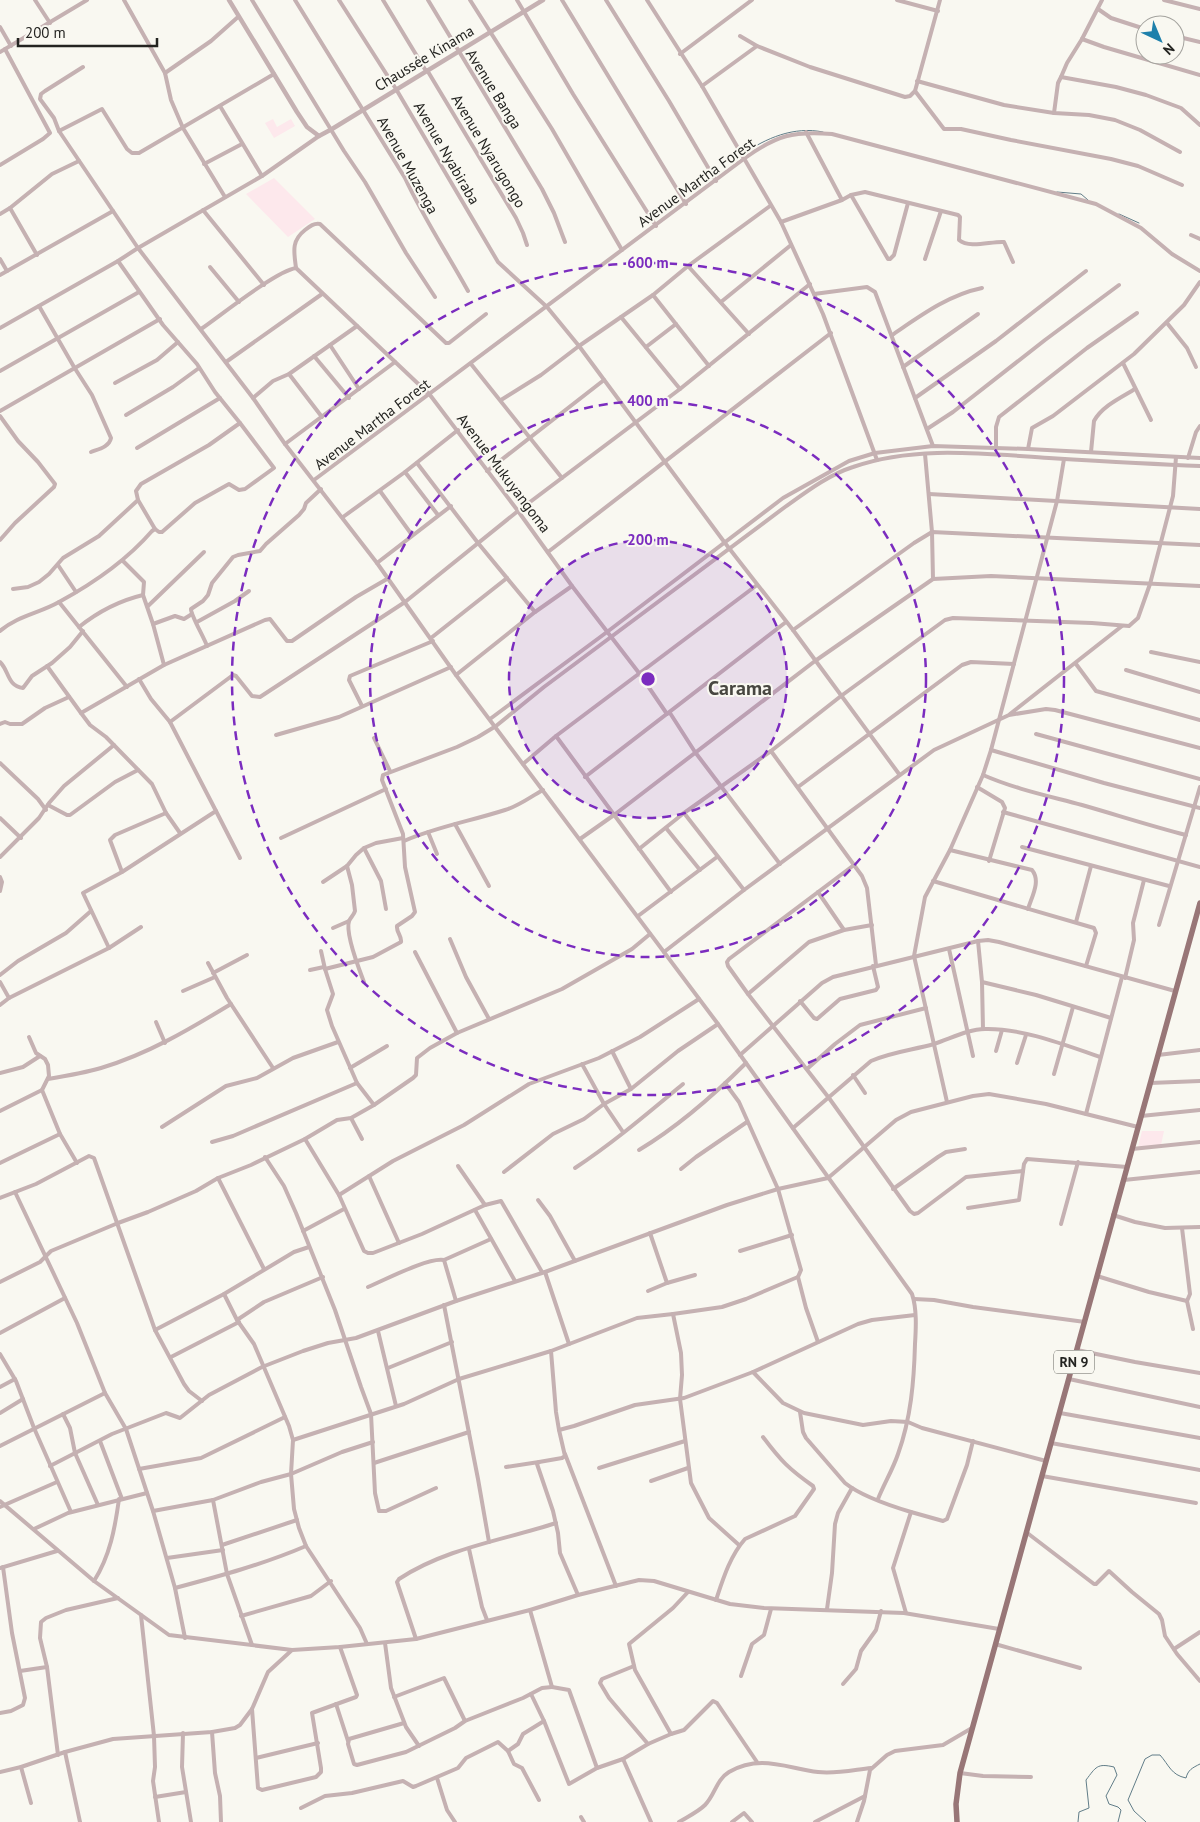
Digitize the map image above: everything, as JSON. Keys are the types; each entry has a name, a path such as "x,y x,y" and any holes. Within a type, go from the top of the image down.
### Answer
{"main road":[{"name":"RN 9","path":"957,1822 956,1804 960,1774 972,1728 1200,903"}],"street":[{"path":"35,0 50,23"},
{"path":"0,52 86,0"},
{"path":"124,0 165,73 171,100 183,128 225,197"},
{"path":"0,328 262,176 318,136 308,127 228,0"},
{"path":"252,0 344,152 365,182 406,253 435,297"},
{"name":"Avenue Muzenga","path":"294,0 405,178 418,205 468,291"},
{"name":"Avenue Nyabiraba","path":"339,0 396,89 498,262 547,307 579,346 899,774"},
{"name":"Avenue Nyarugongo","path":"383,0 516,218 526,245"},
{"name":"Avenue Banga","path":"428,0 542,190 554,213 565,242"},
{"path":"470,0 552,129 622,250"},
{"path":"517,0 573,94 656,226"},
{"name":"Chaussée Kinama","path":"318,136 332,130 363,109 543,0"},
{"path":"562,0 686,204"},
{"path":"606,0 716,181"},
{"path":"647,0 702,86 781,222 831,333 877,460"},
{"path":"680,54 752,0"},
{"path":"897,0 938,11"},
{"path":"740,36 757,46 826,73 905,97 910,96 914,91 940,0"},
{"path":"1054,113 1061,77 1102,0"},
{"path":"1164,0 1200,9"},
{"path":"1098,9 1111,18 1135,26"},
{"path":"165,73 210,41 238,16"},
{"path":"0,27 11,46"},
{"path":"1185,38 1200,42"},
{"path":"1082,39 1200,75"},
{"path":"702,86 757,46"},
{"path":"0,165 50,133 5,49"},
{"path":"83,67 42,94 40,99 54,118 59,131 112,211 138,248 202,329 285,444 377,563 450,666 718,1024 912,1294 915,1315 913,1390 908,1422 899,1453 878,1499"},
{"path":"59,131 102,109 127,149 132,153 139,153 274,74"},
{"path":"1061,77 1116,87 1146,95 1181,108 1200,125"},
{"path":"917,81 1004,105 1115,120 1140,130 1180,152"},
{"path":"914,91 944,129 961,128 1011,140 1111,159 1155,172 1182,185"},
{"path":"220,106 262,176"},
{"path":"806,132 842,200"},
{"name":"Avenue Martha Forest","path":"314,480 686,204 745,158 778,138 792,134 806,132 832,134 1096,204 1141,228 1172,254 1200,271"},
{"path":"204,164 242,144"},
{"path":"0,214 52,174 79,161"},
{"path":"781,222 851,195 865,192 958,214 960,217 959,240 970,244 1004,242 1013,262"},
{"path":"851,195 888,259 894,255 908,203"},
{"path":"501,400 541,375 770,206"},
{"path":"10,208 37,255"},
{"path":"203,210 264,285"},
{"path":"0,275 112,211"},
{"path":"925,259 941,211"},
{"path":"202,329 264,285 296,268 295,242 298,236 316,223 320,224 446,343 449,343 486,314"},
{"path":"1191,235 1200,239"},
{"path":"721,302 791,245"},
{"path":"0,259 7,271"},
{"path":"118,261 160,320 199,368 274,468 245,488 239,490 232,485 226,486 195,503 162,532 155,529 138,500 136,491 141,484 209,445 240,423"},
{"path":"688,266 749,334"},
{"path":"210,267 239,302"},
{"name":"Avenue Mukuyangoma","path":"296,268 430,395 458,430 572,586 639,673 695,752 780,864"},
{"path":"915,398 1027,317 1086,271"},
{"path":"1028,449 1032,428 1052,416 1122,363 1167,323 1191,298 1200,282"},
{"path":"170,722 233,675 236,676 252,696 260,697 405,602 518,511 680,389 810,284"},
{"path":"927,429 953,412 1119,286"},
{"path":"814,294 867,287 875,292 933,446"},
{"path":"892,335 935,306 966,292 982,288"},
{"path":"0,371 139,292"},
{"path":"226,362 322,294"},
{"path":"653,294 709,366"},
{"path":"39,306 92,395 111,438 107,446 91,452"},
{"path":"996,448 996,428 999,417 1087,348 1137,313"},
{"path":"903,367 978,314"},
{"path":"621,316 680,389"},
{"path":"0,411 74,367 160,320"},
{"path":"1167,323 1187,348 1196,367"},
{"path":"646,347 676,324"},
{"path":"253,398 273,382 289,374 357,326"},
{"path":"548,552 831,333"},
{"path":"115,383 157,360 178,342"},
{"path":"330,345 359,389"},
{"path":"314,356 349,398"},
{"path":"285,444 395,362"},
{"path":"1122,363 1151,420"},
{"path":"471,364 562,478"},
{"path":"126,415 173,387 199,368"},
{"path":"289,374 322,417"},
{"path":"487,471 604,380"},
{"path":"1091,452 1096,417 1109,405 1135,388"},
{"path":"137,448 220,398"},
{"path":"0,416 18,441 55,484 0,540"},
{"path":"1188,458 1196,432 1200,426"},
{"path":"343,518 458,430"},
{"path":"490,719 784,498 849,461 875,453 933,446 1200,458"},
{"path":"925,454 932,532 933,579"},
{"path":"310,970 356,962 372,957 400,942 401,938 396,928 397,926 415,912 406,867 404,840 382,777 385,773 457,747 496,726 544,687 729,548 818,484 853,467 877,460 925,454 984,455 1200,466"},
{"path":"639,849 721,785 771,751 841,696 944,620 953,618 1129,626 1138,618 1150,584 1173,496 1176,457"},
{"path":"948,1102 914,956 920,914 925,897 950,850 983,775 991,750 1057,501 1064,459"},
{"path":"416,463 535,612"},
{"path":"405,472 438,516"},
{"path":"207,646 191,609 208,595 212,583 233,557 260,551 299,515 306,503 320,489"},
{"path":"380,491 412,535"},
{"path":"929,494 1200,509"},
{"path":"12,589 28,587 40,582 73,550 99,536 138,500"},
{"path":"377,563 451,506"},
{"path":"0,630 13,621 59,602 76,592 123,561 155,529"},
{"path":"793,630 932,532 1200,545"},
{"path":"148,606 204,552"},
{"path":"123,561 144,582 143,595 148,606 164,665"},
{"path":"58,565 76,592"},
{"path":"580,839 816,661 933,579 991,576 1200,586"},
{"path":"362,706 349,680 350,676 432,640 507,578"},
{"path":"81,713 164,665 268,619 274,622 283,637 290,642 356,597 387,579"},
{"path":"523,764 556,736 757,584"},
{"path":"456,674 535,612 572,586"},
{"path":"197,622 249,591"},
{"path":"79,627 92,616 117,602 143,595"},
{"path":"59,602 127,687"},
{"path":"153,624 175,616 184,619 192,614"},
{"path":"585,777 786,622"},
{"path":"1009,715 1122,626"},
{"path":"0,662 4,665 11,682 21,688 24,687 32,676 70,647 83,631"},
{"path":"1152,652 1200,662"},
{"path":"798,788 868,733 962,665 971,662 1014,664"},
{"path":"1076,664 1096,691 1200,720"},
{"path":"47,666 90,725 114,745 152,784 166,812 180,833"},
{"path":"276,735 339,717 450,666"},
{"path":"1126,670 1200,692"},
{"path":"140,679 151,699 170,722 240,858"},
{"path":"0,724 5,722 22,724 45,708 69,697"},
{"path":"664,952 899,774 934,750 1009,715 1046,709 1055,710 1200,748"},
{"path":"1036,734 1200,779"},
{"path":"556,736 671,892"},
{"path":"374,738 390,771"},
{"path":"0,857 21,838 64,786 114,745"},
{"path":"991,750 1104,783 1200,808"},
{"path":"771,751 862,876 868,888 878,986 876,990 840,999 817,1019 800,1001"},
{"path":"0,763 47,807 67,815 70,815 115,782 138,770"},
{"path":"983,775 1046,797 1082,805 1186,835"},
{"path":"977,786 1002,802 1005,808 989,861"},
{"path":"1159,925 1200,786"},
{"path":"281,838 386,789"},
{"path":"323,882 347,866 364,848 376,843 404,840 505,810 543,790"},
{"path":"110,948 83,893 122,872 216,811"},
{"path":"122,872 110,840 115,835 166,812"},
{"path":"1004,812 1200,867"},
{"path":"684,813 744,890"},
{"path":"0,818 21,838"},
{"path":"454,824 489,886"},
{"path":"666,828 700,870"},
{"path":"428,832 437,854"},
{"path":"1022,847 1169,886"},
{"path":"364,848 381,881 386,909"},
{"path":"950,850 1032,870 1036,875 1037,881 1028,908"},
{"path":"638,916 717,857"},
{"path":"854,865 729,959 727,962 728,966 829,1098 910,1212 918,1213 966,1178 1023,1171"},
{"path":"347,866 352,885 355,911 349,921 349,931 356,962 364,982"},
{"path":"1076,922 1092,866"},
{"path":"0,877 2,882 0,892"},
{"path":"1086,1114 1100,1056 1134,940 1132,922 1144,880"},
{"path":"933,881 1094,928 1096,933 1086,966"},
{"path":"818,892 844,930"},
{"path":"0,975 18,961 66,933 91,911"},
{"path":"333,928 349,921"},
{"path":"748,994 808,942 844,930 872,925"},
{"path":"0,1005 9,998 110,948 141,927"},
{"path":"0,1282 40,1262 51,1251 196,1191 218,1178 306,1139 337,1120 351,1118 374,1105 416,1075 417,1058 457,1032 562,989 632,949 650,934"},
{"path":"450,939 466,977 489,1019"},
{"path":"740,1055 800,1001 832,977 978,941 999,942 1175,991"},
{"path":"978,941 982,982 983,1029"},
{"path":"949,949 973,1056"},
{"path":"321,951 333,994 328,1010 338,1042 356,1083 374,1105"},
{"path":"415,952 457,1032"},
{"path":"183,991 247,955"},
{"path":"208,963 231,1004 273,1068"},
{"path":"0,982 9,998"},
{"path":"982,982 1036,995 1111,1018"},
{"path":"340,1195 393,1161 464,1125 529,1084 612,1051 652,1030 699,999"},
{"path":"48,1079 100,1068 165,1043 231,1004"},
{"path":"1054,1074 1073,1007"},
{"path":"807,1069 834,1044 860,1025 926,1008"},
{"path":"156,1022 165,1043"},
{"path":"504,1172 553,1134 584,1119 604,1104 631,1089 678,1051 718,1024"},
{"path":"793,1128 871,1061 882,1056 933,1044 969,1032 983,1029 1002,1030 1064,1044 1100,1056"},
{"path":"996,1051 1002,1030"},
{"path":"1017,1063 1026,1035"},
{"path":"0,1111 42,1090 48,1079 48,1065 45,1059 33,1049 29,1037"},
{"path":"162,1127 226,1086 257,1078 293,1058 338,1042"},
{"path":"350,1068 387,1046"},
{"path":"1158,1055 1200,1050"},
{"path":"612,1051 631,1089"},
{"path":"0,1073 23,1067 40,1056"},
{"path":"639,1150 684,1120 746,1063"},
{"path":"582,1064 604,1104 623,1132"},
{"path":"853,1075 865,1093"},
{"path":"1150,1083 1200,1081"},
{"path":"212,1142 232,1136 356,1083"},
{"path":"725,1083 739,1102 778,1189 801,1270 798,1277 806,1308 818,1342"},
{"path":"575,1168 634,1125 683,1084"},
{"path":"42,1090 60,1134 77,1163"},
{"path":"50,1466 126,1429 166,1413 180,1418 209,1395 262,1367 314,1347 345,1341 378,1331 444,1305 544,1272 727,1205 778,1189 828,1178 863,1146 896,1120 910,1112 989,1094 1046,1104 1138,1127"},
{"path":"1141,1116 1200,1110"},
{"path":"351,1118 362,1139"},
{"path":"681,1169 748,1122"},
{"path":"0,1163 60,1134"},
{"path":"306,1139 340,1195 344,1209 364,1251 368,1253 373,1253 399,1243 485,1205 501,1201 544,1272 569,1344"},
{"path":"1132,1149 1200,1142"},
{"path":"893,1189 943,1154 965,1149"},
{"path":"0,1198 36,1184 89,1156 95,1159 155,1330 184,1384 189,1391 202,1401"},
{"path":"265,1157 284,1186 322,1277 371,1414 375,1493 379,1511 386,1511 436,1488"},
{"path":"968,1208 1020,1200 1024,1164 1027,1159 1128,1167"},
{"path":"1061,1224 1078,1162"},
{"path":"458,1166 485,1205"},
{"path":"1124,1180 1200,1172"},
{"path":"370,1176 399,1243"},
{"path":"218,1178 264,1269"},
{"path":"15,1192 77,1323 105,1392 126,1429 167,1558 186,1638"},
{"path":"538,1200 550,1216 575,1261"},
{"path":"303,1231 344,1209"},
{"path":"475,1210 515,1281"},
{"path":"1113,1215 1152,1226 1182,1228 1200,1226"},
{"path":"1182,1228 1190,1294 1187,1301 1193,1329"},
{"path":"650,1233 667,1283"},
{"path":"740,1251 792,1235"},
{"path":"368,1287 426,1262 437,1259 444,1260 491,1239"},
{"path":"155,1330 224,1294 294,1252 309,1247"},
{"path":"444,1260 456,1301"},
{"path":"648,1290 694,1275"},
{"path":"1097,1276 1187,1301"},
{"path":"171,1357 238,1321 264,1302 322,1277"},
{"path":"293,1440 396,1406 459,1379 551,1351 637,1318 722,1307 798,1277"},
{"path":"224,1294 238,1321 254,1344 293,1440 290,1474 296,1520 306,1546 331,1581 360,1628 367,1644"},
{"path":"0,1333 65,1298"},
{"path":"914,1299 934,1300 1085,1322"},
{"path":"444,1305 489,1542"},
{"path":"673,1314 681,1352 680,1399 688,1468 693,1488 708,1518 739,1546"},
{"path":"559,1430 635,1405 680,1399 753,1372 866,1321 915,1315"},
{"path":"378,1331 396,1406"},
{"path":"388,1368 452,1342"},
{"path":"1077,1350 1200,1373"},
{"path":"551,1351 556,1412 565,1454 616,1586"},
{"path":"0,1354 15,1379 34,1428 71,1512"},
{"path":"753,1372 783,1403 800,1412 863,1425 891,1421 908,1422 922,1428 1046,1462"},
{"path":"0,1387 15,1379"},
{"path":"1068,1379 1200,1407"},
{"path":"0,1446 105,1392"},
{"path":"0,1413 23,1399"},
{"path":"800,1412 803,1432 806,1438 838,1476 852,1488 910,1512 943,1521 946,1519 967,1465 973,1442"},
{"path":"1060,1413 1200,1438"},
{"path":"63,1414 70,1428 75,1453 98,1504"},
{"path":"139,1469 201,1458 285,1417"},
{"path":"374,1463 469,1432"},
{"path":"716,1600 724,1577 739,1546 748,1536 795,1516 814,1489 813,1486 793,1473 764,1437"},
{"path":"94,1581 111,1544 121,1499 100,1441"},
{"path":"600,1468 685,1441"},
{"path":"153,1511 213,1500 261,1482 290,1474 342,1452 373,1442"},
{"path":"1051,1443 1200,1470"},
{"path":"506,1467 562,1458 565,1454"},
{"path":"539,1462 537,1464 556,1523 560,1553 578,1595"},
{"path":"651,1481 688,1468"},
{"path":"1042,1476 1196,1503"},
{"path":"0,1507 57,1482"},
{"path":"827,1609 832,1574 832,1550 836,1517 852,1488"},
{"path":"34,1529 71,1512 147,1493"},
{"path":"0,1500 94,1581 169,1635 186,1638 292,1650 416,1639 530,1610 578,1595 646,1580 730,1604 771,1608 906,1613 999,1629"},
{"path":"213,1500 227,1574 252,1645"},
{"path":"906,1613 893,1568 910,1512"},
{"path":"222,1545 296,1520"},
{"path":"416,1639 398,1582 399,1578 444,1556 556,1523"},
{"path":"1026,1532 1094,1584 1109,1571 1159,1614 1164,1634 1174,1650 1200,1681"},
{"path":"175,1588 227,1574 306,1546"},
{"path":"469,1549 482,1607 487,1620"},
{"path":"167,1558 223,1550"},
{"path":"0,1713 11,1711 23,1705 25,1698 12,1633 2,1567 58,1551"},
{"path":"241,1616 312,1596 331,1581"},
{"path":"671,1734 634,1666 629,1642 673,1608 688,1592"},
{"path":"58,1755 47,1667 40,1638 42,1622 46,1618 66,1610 118,1598"},
{"path":"741,1676 753,1643 764,1635 771,1608"},
{"path":"530,1610 552,1687"},
{"path":"843,1684 856,1669 861,1651 876,1630 881,1611"},
{"path":"141,1615 154,1736 155,1767 153,1781 159,1822"},
{"path":"1174,1650 1200,1632"},
{"path":"385,1642 394,1697 404,1723 419,1746"},
{"path":"995,1644 1080,1668"},
{"path":"252,1709 258,1787 260,1789 316,1777 321,1772 321,1768 312,1713 357,1695 340,1647"},
{"path":"0,1772 113,1739 212,1732 235,1728 240,1725 252,1709 268,1672 292,1650"},
{"path":"634,1666 602,1678 600,1683 609,1698 648,1744"},
{"path":"20,1671 47,1667"},
{"path":"394,1697 444,1678 465,1721"},
{"path":"336,1704 353,1762 357,1765 399,1754 419,1746 465,1721 532,1694 542,1688 552,1687 569,1690 597,1768"},
{"path":"532,1694 569,1784 597,1768 623,1759 648,1744 684,1730 710,1703 715,1701 757,1762"},
{"path":"508,1751 518,1744 523,1734 544,1721"},
{"path":"348,1741 352,1738 404,1723"},
{"path":"679,1822 706,1804 723,1776 748,1763 771,1763 818,1772 837,1773 871,1768 887,1754 895,1751 943,1744 972,1728"},
{"path":"212,1732 215,1773 220,1796 221,1822"},
{"path":"183,1733 182,1767 191,1822"},
{"path":"301,1808 330,1795 352,1793 403,1780 413,1787 416,1786 458,1768 466,1758 496,1742 500,1742 508,1751 514,1764 522,1768 539,1800"},
{"path":"256,1758 318,1743"},
{"path":"65,1752 80,1822"},
{"path":"623,1759 651,1822"},
{"path":"21,1767 30,1802"},
{"path":"857,1822 871,1768"},
{"path":"960,1774 1031,1777"},
{"path":"437,1778 447,1810 456,1822"},
{"path":"155,1797 186,1792"},
{"path":"814,1822 865,1796"},
{"path":"732,1822 744,1813 752,1822"},
{"path":"581,1817 584,1822"}],"shaded area":[{"path":"273,119 277,127 291,119 295,126 274,138 265,123"},
{"path":"274,178 315,219 288,237 246,194"},
{"path":"1142,1131 1164,1131 1161,1145 1138,1147"}],"waterway":[{"path":"743,154 771,138 791,132 823,132"},
{"path":"1057,192 1081,194 1088,200"},
{"path":"1119,214 1139,223"},
{"path":"1146,1822 1134,1811 1128,1800 1145,1759 1152,1755 1160,1755 1177,1775 1186,1778 1188,1773 1200,1764"},
{"path":"1078,1822 1079,1812 1089,1808 1086,1780 1100,1766 1114,1767 1117,1775 1106,1796 1109,1804 1121,1810 1118,1822"}],"district":[{"name":"Carama","path":"740,688"}]}
